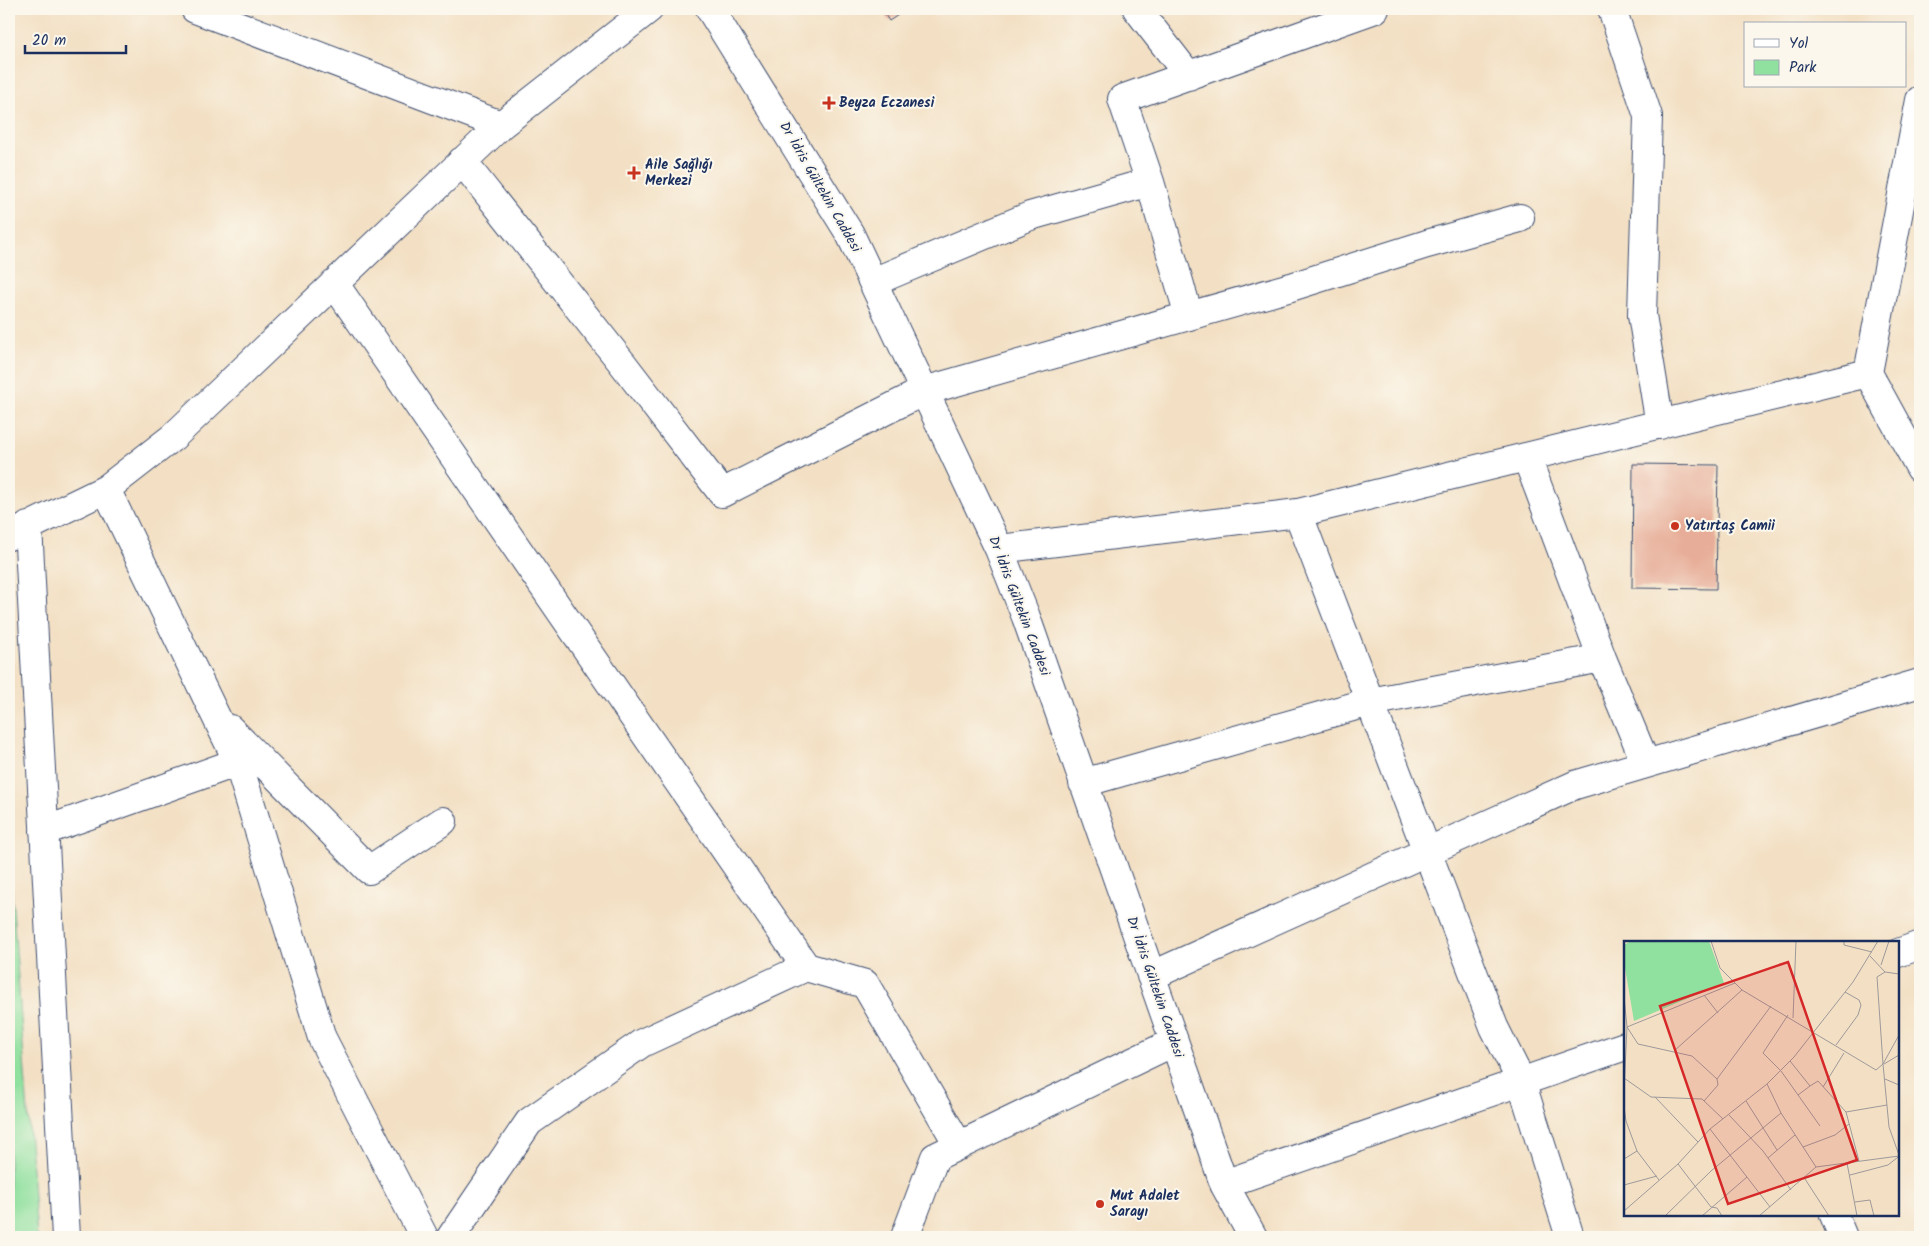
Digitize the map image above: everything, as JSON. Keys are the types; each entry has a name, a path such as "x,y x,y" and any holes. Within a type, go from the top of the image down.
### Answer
{"street":[{"path":"195,9 501,125"},
{"path":"66,1237 44,831 19,531 106,488 173,437 501,125 649,9"},
{"name":"Dr İdris Gültekin Caddesi","path":"710,9 850,234 1000,549 1026,618 1224,1184 1252,1237"},
{"path":"1137,9 1189,76"},
{"path":"1190,316 1150,182 1122,99 1375,9"},
{"path":"1612,9 1648,116 1642,315 1660,425"},
{"path":"1920,100 1868,373 1920,468"},
{"path":"462,161 623,364 722,493 924,391 1291,287 1427,244 1520,218"},
{"path":"873,282 1030,216 1150,182"},
{"path":"334,283 806,967 865,984 959,1146"},
{"path":"1000,549 1298,513 1868,373"},
{"path":"1527,458 1602,658 1646,764"},
{"path":"106,488 238,762 322,1038 424,1237"},
{"path":"1298,513 1494,1027 1521,1082 1570,1237"},
{"path":"1083,783 1370,702 1602,658"},
{"path":"1151,976 1575,785 1920,683"},
{"path":"215,714 369,870 443,820"},
{"path":"44,831 238,762"},
{"path":"1899,953 1920,945"},
{"path":"451,1237 529,1122 642,1043 806,967"},
{"path":"905,1237 936,1157 1174,1042"},
{"path":"1224,1184 1624,1046"},
{"path":"1834,1216 1843,1237"}],"green space":[{"path":"9,854 37,1237 9,1237"}],"building":[{"path":"881,9 907,9 889,21"},
{"name":"Yatırtaş Camii","path":"1633,464 1718,465 1716,589 1632,588"}],"place":[{"name":"Beyza Eczanesi","path":"829,103"},
{"name":"Aile Sağlığı Merkezi","path":"634,173"},
{"name":"Yatırtaş Camii","path":"1675,526"},
{"name":"Mut Adalet Sarayı","path":"1100,1204"}]}
